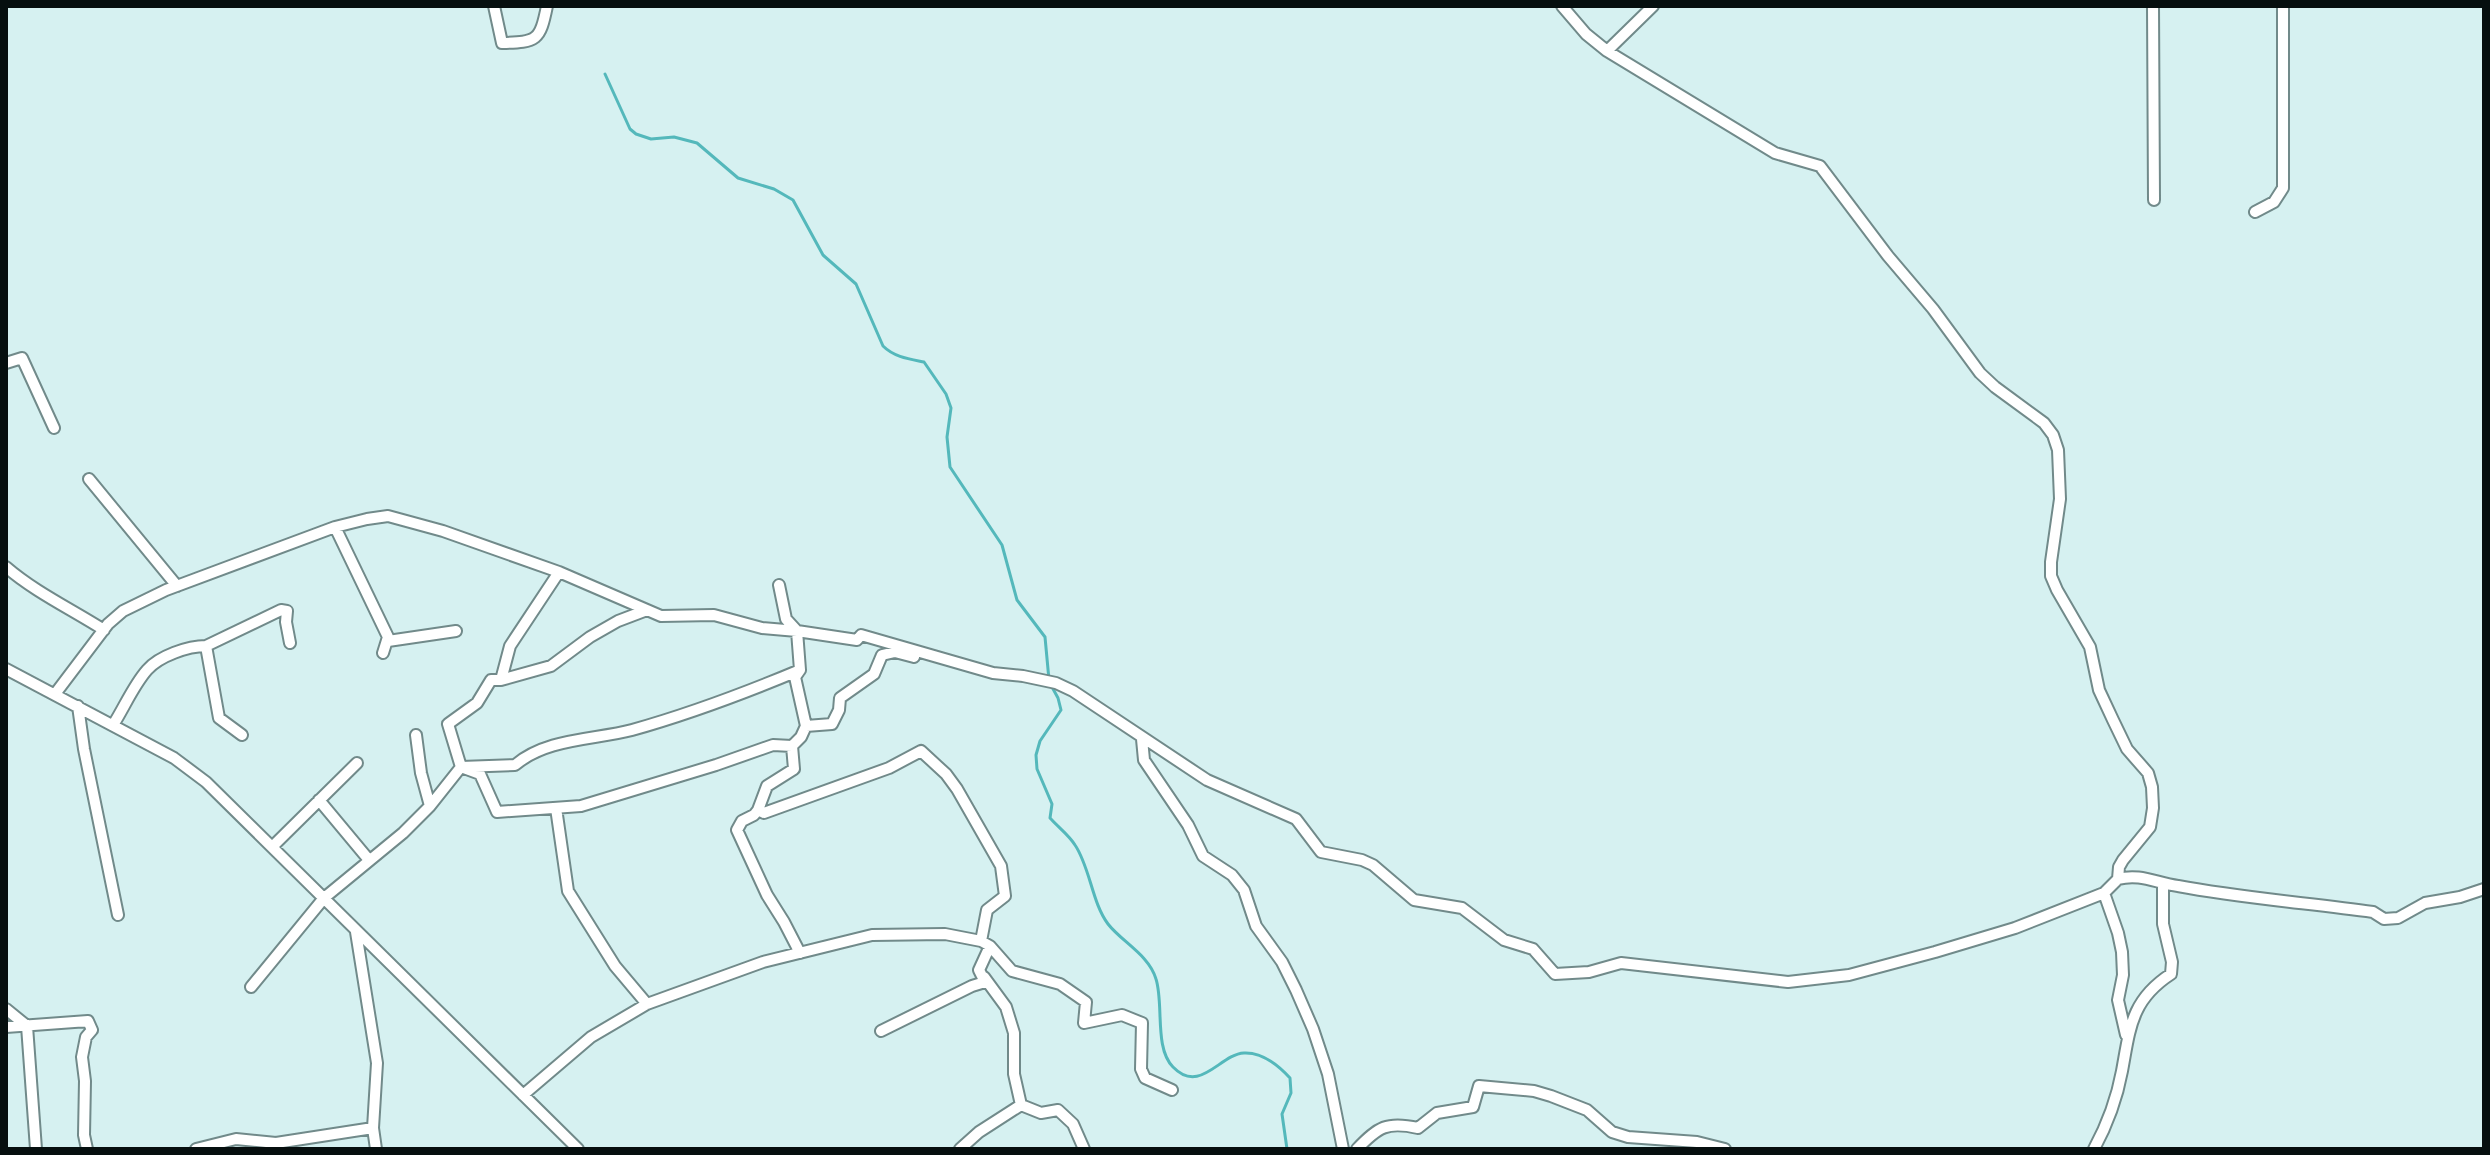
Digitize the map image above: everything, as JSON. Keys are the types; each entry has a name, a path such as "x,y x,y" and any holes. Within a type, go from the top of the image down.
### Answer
{"street":[{"path":"494,6 502,43 529,42 542,31 547,6"},
{"path":"1562,6 1586,34 1607,51 1775,153 1820,166 1980,373 2044,423 2053,435 2058,450 2060,499 2051,576 2090,647 2099,690 2113,720 2127,749 2148,773 2152,787 2150,827 2123,860 2118,879"},
{"path":"1607,51 1653,6"},
{"path":"2153,6 2154,200"},
{"path":"2255,212 2274,202 2283,188 2283,6"},
{"path":"6,363 22,358 54,428"},
{"path":"89,479 177,586"},
{"path":"55,694 104,630 123,611 177,586 335,527 388,516 443,531 559,572 661,616 714,615 762,628 857,640 861,635 993,673 1056,683 1073,691 1207,780 1296,819 1321,852 1373,865 1414,900 1462,908 1504,940 1533,949 1555,974 1589,972 1621,963 1788,982 1849,975 2015,928 2104,893 2118,879 2132,875 2163,883 2373,912 2384,919 2398,918 2425,903 2484,889"},
{"path":"335,527 388,641 383,653"},
{"path":"6,567 30,588 42,591 104,630"},
{"path":"501,680 510,646 559,572"},
{"path":"461,767 480,774 497,812 581,806 773,745 792,746 806,726 795,677 800,670 797,631 786,619 779,585"},
{"path":"113,725 147,670 158,661 196,646 206,646 281,610 287,611 290,643"},
{"path":"461,767 448,724 477,703 491,680 551,666 590,637 618,621 647,610"},
{"path":"388,641 456,631"},
{"path":"206,646 219,718 242,735"},
{"path":"806,726 832,724 839,710 840,698 874,674 882,655 895,652 920,658 940,657"},
{"path":"6,669 190,769 578,1149"},
{"path":"251,987 324,898 403,833 430,806 461,767 515,765 566,742 627,731 690,713 800,670"},
{"path":"78,706 118,915"},
{"path":"416,735 421,773 430,806"},
{"path":"1142,739 1144,760 1188,825 1203,856 1232,875 1244,890 1256,926 1282,962 1296,990 1328,1074 1343,1149"},
{"path":"792,746 794,769 767,786 758,810 738,826 739,838 800,953"},
{"path":"758,810 764,813 889,768 921,751 957,789 1001,866 1005,896 987,910 979,970 985,982 881,1031"},
{"path":"272,847 357,763"},
{"path":"319,800 369,860"},
{"path":"556,808 568,891 615,966 647,1004"},
{"path":"2094,1149 2110,1114 2133,1017 2145,996 2171,974 2172,962 2163,924 2163,883"},
{"path":"2104,893 2122,952 2123,975 2118,1000 2127,1038"},
{"path":"356,930 377,1063 373,1128 376,1149"},
{"path":"523,1095 591,1037 647,1004 763,962 872,935 945,934 985,943 1012,971 1060,984 1086,1002 1084,1023 1122,1015 1142,1023 1141,1069 1145,1078 1172,1090"},
{"path":"979,970 1006,1007 1014,1033 1014,1074 1021,1105"},
{"path":"6,1009 27,1026 36,1149"},
{"path":"6,1027 88,1021 92,1030 86,1037 82,1057 87,1149"},
{"path":"1357,1149 1369,1135 1385,1127 1401,1123 1418,1128 1437,1113 1473,1107 1479,1086 1534,1091 1551,1096 1587,1110 1612,1132 1628,1137 1697,1142 1725,1149"},
{"path":"960,1149 979,1132 1021,1105"},
{"path":"1021,1105 1041,1113 1058,1110 1073,1124 1084,1149"},
{"path":"196,1149 236,1139 275,1146 373,1128"}],"waterway":[{"path":"605,74 630,129 636,134 651,139 674,137 697,143 738,178 774,189 793,200 823,255 856,284 883,346 907,359 924,362 946,394 951,408 947,437 950,467 1002,545 1017,600 1045,637 1049,680"},
{"path":"1052,687 1061,710 1040,741 1036,755 1037,769 1052,804 1050,818 1070,838 1080,854 1098,906 1108,924 1153,970 1158,989 1161,1037 1167,1059 1173,1067 1192,1077 1244,1053 1264,1057 1276,1065 1290,1078 1291,1093 1282,1114 1287,1149"}]}
